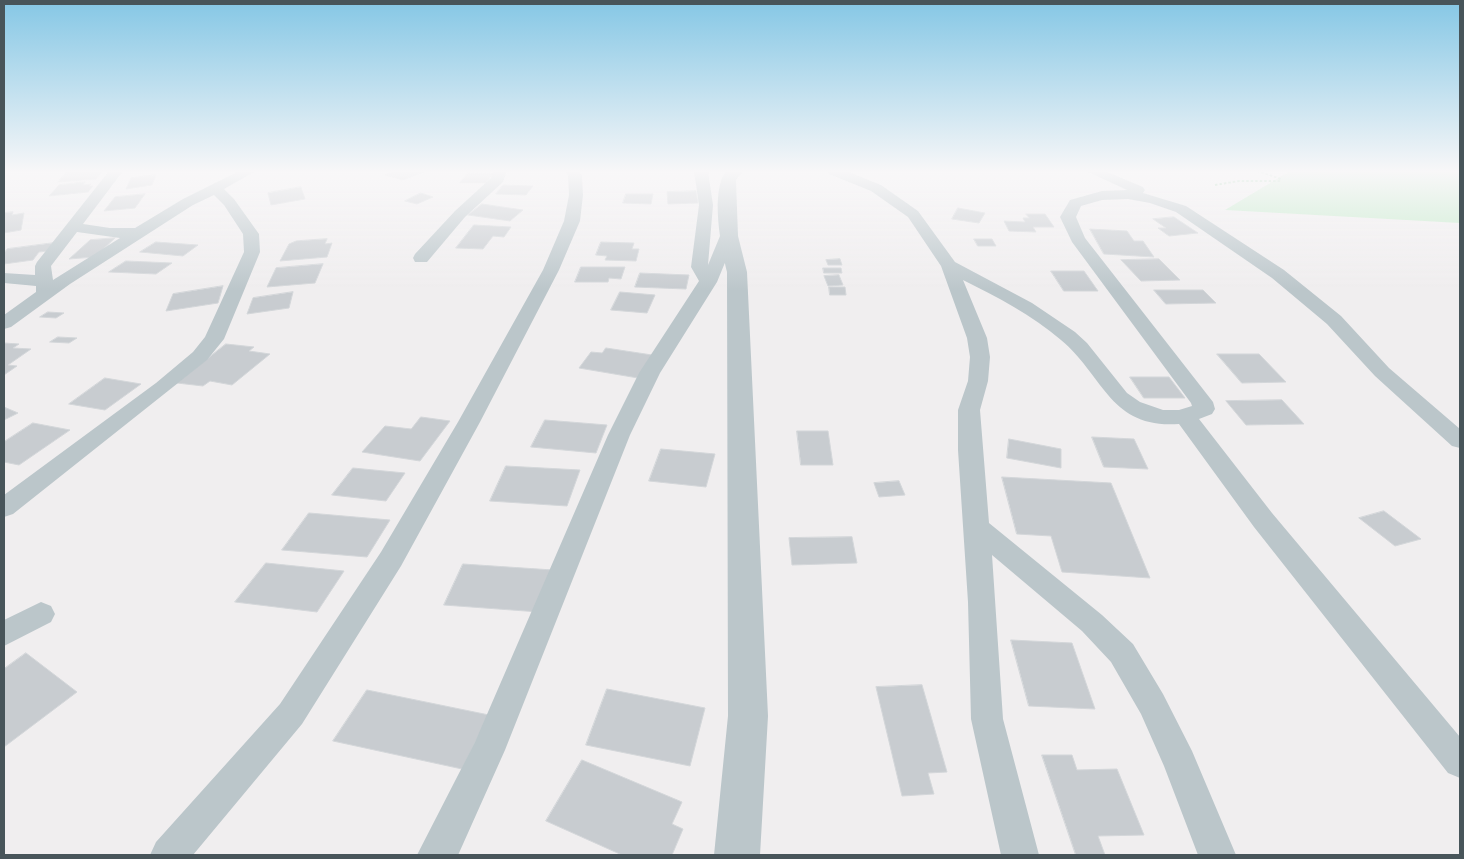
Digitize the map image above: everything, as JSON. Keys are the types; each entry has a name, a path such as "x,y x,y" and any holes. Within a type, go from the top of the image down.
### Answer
{"street":[{"path":"45,287 43,266 74,227 82,211"},
{"path":"4,323 45,287 140,233 174,211"},
{"path":"4,508 170,381 200,356 214,339 252,252 251,234 235,211"},
{"path":"421,258 463,211"},
{"path":"169,855 291,714 391,559 469,422 551,270 572,221 574,211"},
{"path":"705,211 699,267 708,282"},
{"path":"728,211 728,236 736,272 748,716 737,855"},
{"path":"909,211 913,214 949,266 966,305 980,357 978,380 969,410 987,719 1020,855"},
{"path":"949,266 1007,297 1068,336 1120,400 1133,408 1153,417 1186,417 1204,409 1202,402 1078,239 1068,217 1071,211"},
{"path":"1184,211 1278,274 1334,320 1382,372 1460,441"},
{"path":"74,227 110,233 140,233"},
{"path":"436,855 446,840 494,740 599,483 640,391 720,261 728,236"},
{"path":"4,278 45,287"},
{"path":"1186,417 1263,520 1460,762"},
{"path":"977,528 1092,623 1122,653 1152,704 1180,762 1217,855"},
{"path":"4,634 41,614"}],"green space":[{"path":"1245,211 1460,211 1460,223"}],"building":[{"path":"473,211 522,211 510,221 468,215"},
{"path":"956,211 985,213 979,223 952,219"},
{"path":"13,212 12,215 24,213 21,230 4,233 4,213"},
{"path":"1026,214 1045,214 1054,227 1033,227 1036,232 1009,231 1004,221 1025,222 1023,218 1029,218"},
{"path":"1174,217 1198,233 1169,236 1158,228 1166,228 1153,219"},
{"path":"474,225 511,227 504,237 493,236 483,249 456,248"},
{"path":"1090,229 1127,231 1134,241 1143,241 1154,257 1104,254"},
{"path":"115,238 95,257 69,259 90,240"},
{"path":"327,239 325,244 332,243 327,257 280,261 289,244 296,241"},
{"path":"974,239 992,239 996,246 978,246"},
{"path":"156,242 198,245 183,256 140,252"},
{"path":"601,242 634,243 632,249 639,249 636,261 605,260 607,256 596,255"},
{"path":"53,243 48,251 39,252 33,260 4,264 4,253 7,249"},
{"path":"840,259 842,265 828,265 826,260"},
{"path":"1159,259 1180,280 1141,281 1121,260"},
{"path":"126,261 172,263 156,274 109,272"},
{"path":"323,264 315,283 267,287 276,268"},
{"path":"581,267 625,267 621,279 609,278 608,282 575,282"},
{"path":"823,268 841,268 842,273 824,273"},
{"path":"1051,271 1084,271 1098,291 1064,291"},
{"path":"640,273 689,275 686,289 635,287"},
{"path":"839,275 843,285 828,286 824,276"},
{"path":"223,286 218,303 166,311 173,294"},
{"path":"829,287 845,287 846,295 830,295"},
{"path":"1154,290 1203,290 1216,303 1166,304"},
{"path":"293,292 289,308 247,314 253,298"},
{"path":"620,292 655,295 647,313 611,310"},
{"path":"48,312 64,313 56,318 40,317"},
{"path":"58,337 77,338 69,343 50,342"},
{"path":"4,343 19,344 13,348 31,349 8,365 17,366 4,375"},
{"path":"226,344 254,347 249,351 270,354 232,385 210,381 203,386 177,383"},
{"path":"606,348 652,355 638,378 579,368 591,352 602,353"},
{"path":"1217,354 1259,354 1286,382 1242,383"},
{"path":"1130,377 1169,377 1185,398 1144,398"},
{"path":"105,378 141,384 105,410 69,404"},
{"path":"1282,400 1304,424 1246,425 1226,401"},
{"path":"4,407 18,413 4,420"},
{"path":"421,417 450,421 420,461 362,452 385,426 411,429"},
{"path":"545,420 607,425 596,453 531,447"},
{"path":"33,423 70,430 19,465 4,462 4,442"},
{"path":"797,431 828,431 833,465 801,465"},
{"path":"1092,437 1134,439 1148,469 1104,467"},
{"path":"1009,439 1061,449 1061,468 1007,458"},
{"path":"661,449 715,454 706,487 649,481"},
{"path":"506,466 580,470 567,506 490,501"},
{"path":"353,468 405,473 386,501 332,495"},
{"path":"1002,477 1111,483 1150,578 1062,572 1051,536 1017,534"},
{"path":"899,481 905,495 879,497 874,483"},
{"path":"1384,511 1421,539 1395,546 1359,518"},
{"path":"309,513 390,520 367,557 282,550"},
{"path":"852,537 857,563 792,565 789,538"},
{"path":"266,563 344,571 317,612 235,602"},
{"path":"463,564 553,570 539,612 444,605"},
{"path":"1011,640 1072,643 1095,709 1029,706"},
{"path":"26,653 77,692 4,747 4,669"},
{"path":"922,685 947,772 928,773 934,794 902,796 876,687"},
{"path":"607,689 705,708 690,766 586,745"},
{"path":"367,690 489,715 462,769 333,741"},
{"path":"1042,755 1072,755 1077,770 1117,769 1144,835 1098,836 1105,855 1076,855"},
{"path":"582,760 682,802 672,824 683,829 672,855 622,855 546,821"}]}
